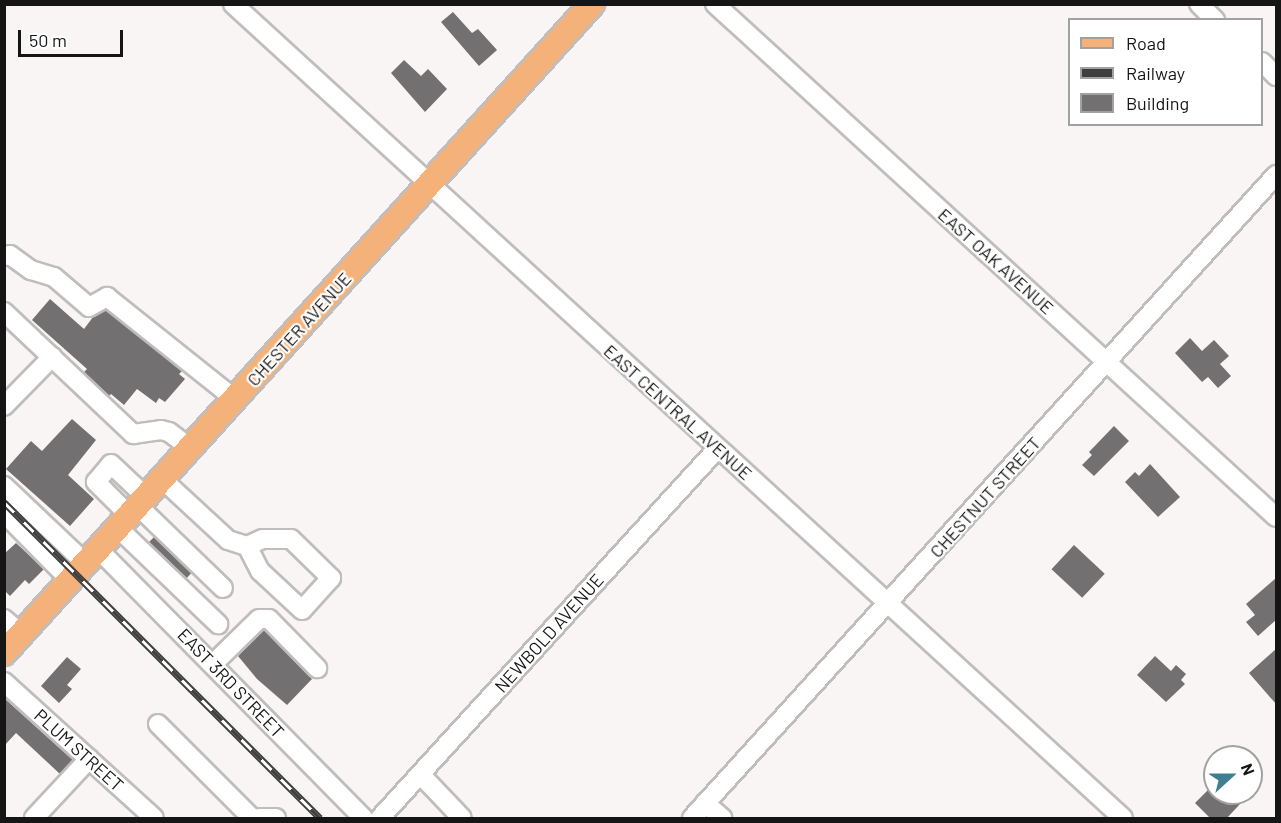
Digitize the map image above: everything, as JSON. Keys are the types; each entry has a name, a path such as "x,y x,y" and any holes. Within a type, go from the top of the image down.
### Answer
{"main road":[{"name":"CHESTER AVENUE","path":"4,653 13,627 85,564 592,4"}],"street":[{"name":"EAST CENTRAL AVENUE","path":"233,4 1123,819"},
{"name":"EAST OAK AVENUE","path":"716,4 1276,517"},
{"path":"1199,4 1213,18"},
{"path":"1263,63 1276,76"},
{"name":"CHESTNUT STREET","path":"692,819 1276,175"},
{"path":"4,256 10,255 31,270 54,277 89,307 107,297 235,399"},
{"path":"4,312 133,434 161,430 190,448"},
{"path":"4,406 52,357"},
{"name":"NEWBOLD AVENUE","path":"380,819 718,448"},
{"path":"162,479 228,540 247,546 263,539 291,539 332,578 302,610 260,571 247,546"},
{"path":"4,486 85,564"},
{"path":"133,512 223,588"},
{"path":"133,512 218,624"},
{"path":"7,519 85,564"},
{"name":"EAST 3RD STREET","path":"85,564 213,664 363,819"},
{"path":"213,664 259,619 268,619 317,668"},
{"name":"PLUM STREET","path":"4,682 154,819"},
{"path":"158,724 252,819"},
{"path":"33,819 88,759"},
{"path":"421,775 462,819"},
{"path":"705,803 722,819"},
{"path":"259,819 276,819"}],"building":[{"path":"453,12 472,33 478,29 497,50 479,66 441,22"},
{"path":"404,60 421,76 428,69 447,89 425,112 391,73"},
{"path":"50,299 84,329 93,317 106,310 182,371 179,374 185,379 165,402 159,398 156,403 137,389 124,405 111,394 109,396 84,372 87,369 32,320"},
{"path":"1190,338 1202,351 1214,340 1229,356 1220,364 1231,376 1218,388 1208,377 1202,382 1175,353"},
{"path":"72,419 96,440 68,475 94,499 70,526 6,469 31,441 42,451"},
{"path":"1114,426 1129,441 1094,476 1082,465 1092,455 1089,452"},
{"path":"1150,464 1180,497 1158,517 1125,482 1135,472 1139,476"},
{"path":"154,537 191,573 187,578 149,542"},
{"path":"16,543 44,569 29,584 25,580 10,596 4,590 4,554"},
{"path":"1074,545 1105,574 1082,598 1051,569"},
{"path":"1276,578 1276,620 1258,636 1246,622 1255,615 1246,604"},
{"path":"264,630 312,679 287,705 257,679 238,656"},
{"path":"1276,649 1276,704 1249,673"},
{"path":"1155,656 1171,671 1176,665 1186,674 1181,680 1185,684 1166,702 1137,675"},
{"path":"67,657 81,669 67,685 72,689 59,703 41,686"},
{"path":"4,698 73,760 60,774 16,733 4,746"},
{"path":"1203,795 1203,805 1239,805 1226,819 1211,819 1195,803"}],"railway":[{"path":"4,502 320,818"}]}
